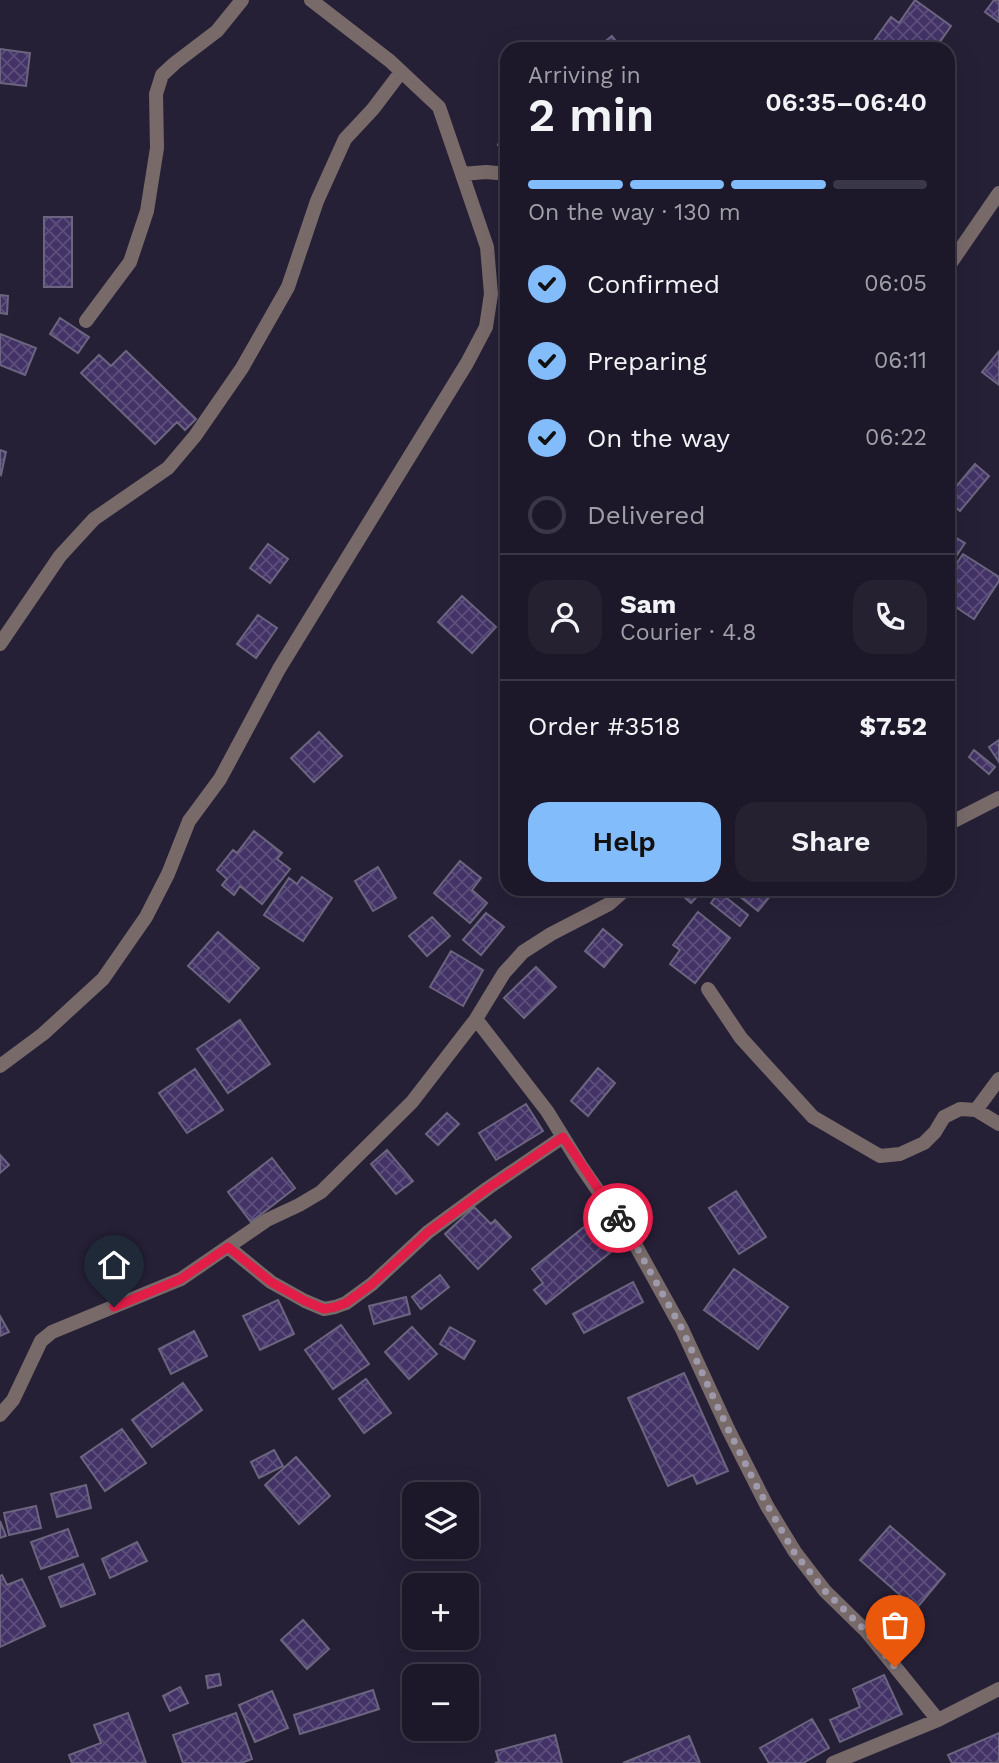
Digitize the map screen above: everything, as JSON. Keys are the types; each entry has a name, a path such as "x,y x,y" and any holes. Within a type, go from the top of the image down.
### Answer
{"street":[{"path":"86,321 130,262 148,211 157,148 156,94 162,75 217,30 242,0"},
{"path":"0,1066 43,1034 103,979 146,917 168,874 189,821 220,779 279,669 460,375 486,327 491,294 487,247 439,107 390,61 311,0"},
{"path":"0,644 60,556 94,519 168,468 219,402 288,288 317,201 345,139 373,109 401,72"},
{"path":"463,174 500,173"},
{"path":"955,257 999,193"},
{"path":"955,820 999,798"},
{"path":"0,1415 13,1401 41,1341 52,1332 181,1279 267,1220 321,1192 412,1102 476,1018 504,973 523,952 609,904 618,896"},
{"path":"708,989 741,1038 813,1117 880,1156 914,1149 935,1132 944,1116 960,1109 976,1110 999,1124"},
{"path":"476,1018 547,1111 636,1246 682,1329 767,1506 794,1552 825,1591 867,1632 938,1720"},
{"path":"976,1110 999,1079"},
{"path":"228,1247 271,1282 324,1309 335,1307 346,1303 372,1284 428,1232 563,1137"},
{"path":"833,1763 938,1720 999,1689"}],"building":[{"path":"915,0 951,26 940,42 873,42 891,17 899,23"},
{"path":"994,0 999,0 999,22 985,12"},
{"path":"612,36 617,42 605,42"},
{"path":"0,49 30,53 26,86 0,83"},
{"path":"44,217 72,217 72,287 44,287"},
{"path":"0,295 8,296 7,314 0,313"},
{"path":"60,318 89,337 78,353 50,334"},
{"path":"0,334 36,348 25,375 0,365"},
{"path":"126,351 196,419 185,430 177,422 155,444 81,373 99,355 111,366"},
{"path":"999,351 999,385 982,372"},
{"path":"0,450 6,452 1,475 0,474"},
{"path":"975,464 989,476 960,511 955,507 955,488"},
{"path":"955,537 965,543 955,558"},
{"path":"268,544 288,559 270,583 250,568"},
{"path":"963,554 999,577 974,619 955,607 955,566"},
{"path":"462,596 496,627 472,653 438,622"},
{"path":"258,615 277,628 256,658 237,644"},
{"path":"319,732 342,756 314,782 291,758"},
{"path":"999,740 999,762 989,747"},
{"path":"974,750 995,767 989,774 969,757"},
{"path":"254,831 282,853 277,859 290,869 262,904 240,886 234,895 222,885 227,879 217,870 233,850 237,853"},
{"path":"460,861 481,878 472,890 487,903 470,923 434,893"},
{"path":"378,867 396,898 373,911 355,881"},
{"path":"302,877 332,898 303,941 264,915 289,878 297,884"},
{"path":"683,896 698,896 691,903"},
{"path":"716,896 724,896 748,915 740,926 711,903"},
{"path":"739,896 770,896 758,911"},
{"path":"698,912 730,938 695,983 670,964 680,950 673,945"},
{"path":"486,913 504,927 481,955 463,940"},
{"path":"432,917 450,936 427,956 409,936"},
{"path":"603,929 622,945 604,967 585,951"},
{"path":"218,932 259,968 229,1002 188,966"},
{"path":"451,951 483,970 463,1006 430,987"},
{"path":"536,967 556,987 524,1018 504,998"},
{"path":"240,1020 270,1064 228,1093 197,1049"},
{"path":"598,1068 615,1083 588,1116 571,1101"},
{"path":"195,1069 223,1110 187,1133 159,1093"},
{"path":"526,1104 543,1131 496,1160 479,1133"},
{"path":"447,1113 459,1124 438,1145 426,1134"},
{"path":"387,1150 413,1181 396,1194 371,1164"},
{"path":"0,1155 9,1165 0,1173"},
{"path":"272,1158 295,1188 251,1222 228,1192"},
{"path":"736,1191 766,1237 739,1254 709,1208"},
{"path":"474,1207 491,1224 495,1220 511,1237 478,1269 445,1234"},
{"path":"594,1219 617,1247 546,1304 534,1290 543,1283 532,1269"},
{"path":"734,1269 788,1307 758,1349 704,1310"},
{"path":"440,1275 449,1287 421,1309 412,1297"},
{"path":"633,1282 643,1302 584,1333 573,1314"},
{"path":"406,1297 410,1314 374,1324 369,1306"},
{"path":"278,1300 294,1334 260,1350 243,1316"},
{"path":"0,1316 9,1332 0,1336"},
{"path":"341,1325 369,1364 333,1389 305,1350"},
{"path":"412,1327 437,1354 409,1379 385,1352"},
{"path":"450,1327 475,1341 464,1359 440,1344"},
{"path":"194,1331 207,1356 171,1374 159,1349"},
{"path":"684,1373 728,1471 697,1484 693,1475 668,1486 628,1398"},
{"path":"366,1379 391,1413 364,1433 339,1399"},
{"path":"183,1383 202,1410 152,1447 132,1420"},
{"path":"122,1429 146,1463 105,1491 81,1457"},
{"path":"274,1450 283,1466 259,1478 251,1462"},
{"path":"296,1457 330,1496 299,1524 265,1485"},
{"path":"86,1485 91,1508 57,1517 51,1494"},
{"path":"36,1506 41,1528 9,1535 4,1513"},
{"path":"0,1521 6,1536 0,1538"},
{"path":"890,1526 945,1574 916,1609 860,1560"},
{"path":"68,1529 78,1556 41,1569 31,1542"},
{"path":"137,1542 147,1561 110,1578 102,1559"},
{"path":"83,1564 95,1594 61,1607 49,1577"},
{"path":"2,1575 7,1585 22,1579 45,1626 0,1647 0,1576"},
{"path":"303,1620 329,1649 307,1669 281,1640"},
{"path":"219,1674 221,1685 208,1688 206,1676"},
{"path":"884,1675 902,1714 840,1742 830,1720 860,1707 853,1689"},
{"path":"180,1687 188,1703 170,1711 163,1696"},
{"path":"373,1690 379,1709 300,1734 294,1715"},
{"path":"272,1691 288,1728 255,1742 239,1705"},
{"path":"128,1713 146,1763 72,1763 69,1755 101,1743 94,1725"},
{"path":"236,1713 252,1759 241,1763 183,1763 173,1735"},
{"path":"812,1719 829,1748 803,1763 769,1763 760,1748"},
{"path":"999,1733 999,1763 952,1763 948,1755"},
{"path":"555,1735 562,1763 495,1763 499,1762 496,1751"},
{"path":"689,1736 700,1763 623,1763"}],"way so far":[{"path":"618,1218 682,1329 757,1487 794,1552 825,1591 867,1632 895,1667"}],"route":[{"path":"114,1307 181,1279 228,1247 271,1282 305,1301 324,1309 346,1303 372,1284 428,1232 563,1137 618,1218"}]}
